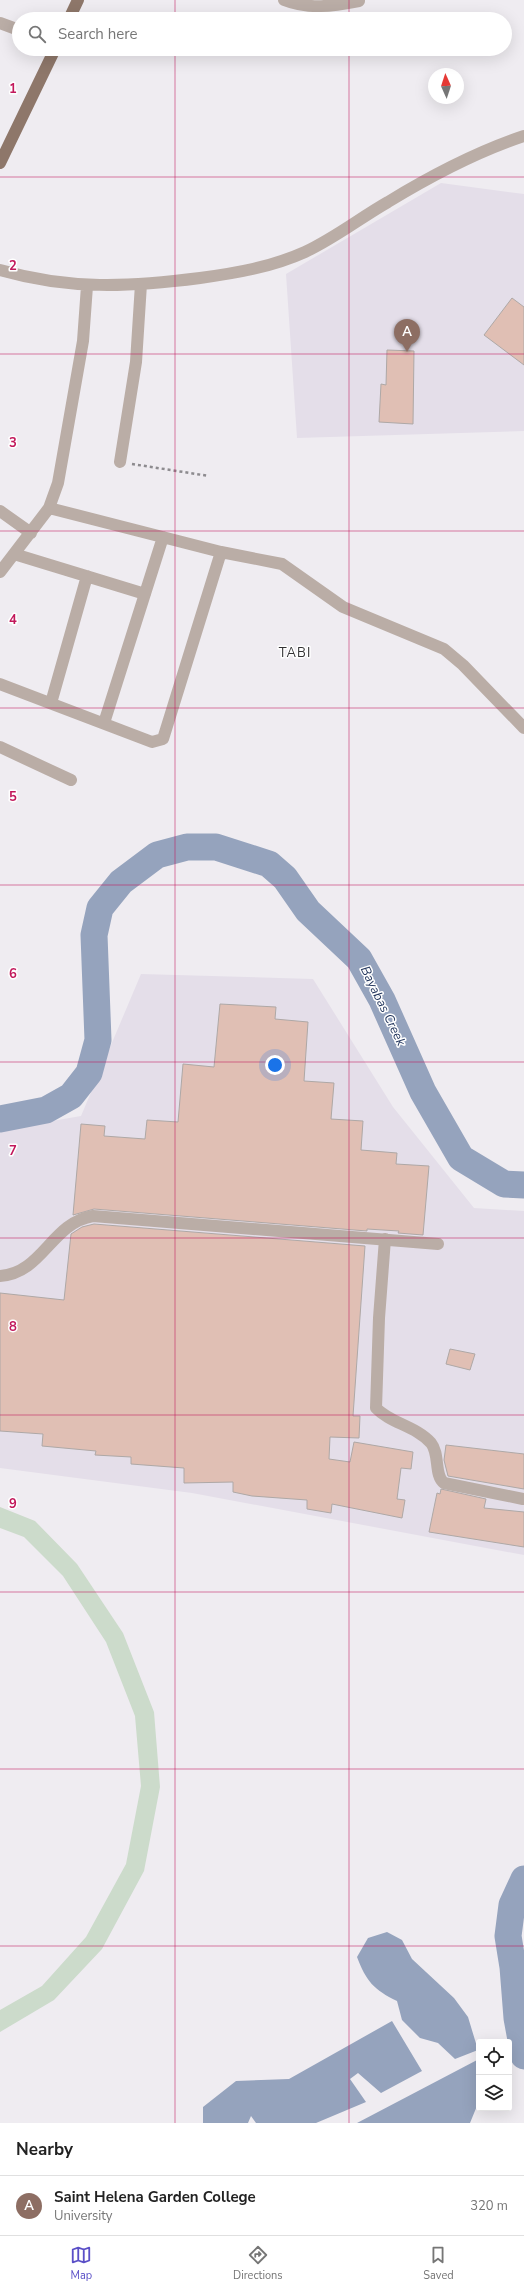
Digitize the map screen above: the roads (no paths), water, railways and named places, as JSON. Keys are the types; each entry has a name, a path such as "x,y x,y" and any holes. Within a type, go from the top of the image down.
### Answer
{"main road":[{"path":"72,12 78,0"},
{"path":"0,163 52,56"}],"street":[{"path":"284,0 300,6 323,7 359,2"},
{"path":"0,22 12,27"},
{"path":"0,270 33,280 87,286 140,284 234,273 288,259 324,242 388,201 423,182 488,150 524,136"},
{"path":"120,462 137,355 140,284"},
{"path":"0,572 49,508 64,456 75,394 83,341 87,286"},
{"path":"49,508 221,552 282,564 343,607 444,649 463,665 524,728"},
{"path":"0,511 31,533"},
{"path":"104,723 163,537"},
{"path":"0,684 152,742 157,742 165,735 221,552"},
{"path":"14,554 145,594"},
{"path":"51,703 87,576"},
{"path":"0,747 71,780"},
{"path":"0,1276 21,1270 36,1259 73,1222 93,1216 438,1244"},
{"path":"385,1239 379,1318 376,1408 429,1441 436,1452 440,1478 444,1483 523,1500"}],"water":[{"path":"387,1932 402,1940 412,1959 454,1998 468,2017 476,2043 476,2051 455,2059 438,2043 420,2038 402,2020 397,2001 382,1993 372,1984 357,1957 368,1938"},
{"path":"392,2021 422,2071 381,2093 358,2073 350,2079 366,2102 316,2123 256,2123 251,2116 248,2123 203,2123 203,2107 236,2081 289,2079"},
{"path":"476,2061 476,2108 470,2123 357,2123"}],"waterway":[{"name":"Bayabas Creek","path":"0,1119 46,1110 71,1096 89,1073 98,1040 94,935 100,908 121,882 157,855 187,847 216,847 269,864 285,878 308,911 359,959 382,1000 423,1092 461,1158 504,1184 524,1185"},
{"name":"Bayabas Creek","path":"524,1879 512,1905 508,1936 513,1967 517,2018 524,2056"}],"place":[{"name":"Saint Helena Garden College","path":"407,352"}],"district":[{"name":"TABI","path":"295,653"}]}
